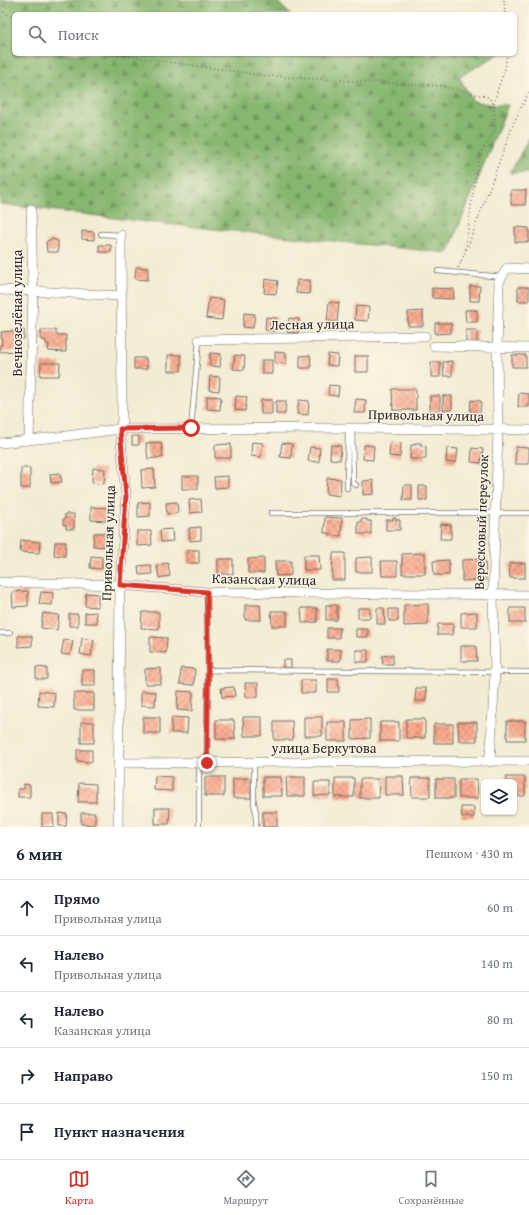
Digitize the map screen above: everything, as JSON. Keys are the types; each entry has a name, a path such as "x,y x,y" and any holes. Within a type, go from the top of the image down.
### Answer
{"street":[{"name":"Вечнозелёная улица","path":"29,440 33,291 31,209"},
{"path":"0,443 120,429 122,420 121,235"},
{"path":"501,280 507,268 529,269"},
{"name":"Вересковый переулок","path":"490,762 494,672 493,595 498,430 497,348 501,280"},
{"path":"0,290 122,296"},
{"name":"Лесная улица","path":"199,340 425,336"},
{"path":"434,346 529,348"},
{"name":"Привольная улица","path":"118,827 120,585 126,496 120,429 350,428 529,430"},
{"name":"Казанская улица","path":"0,582 120,585 207,592 529,595"},
{"name":"улица Беркутова","path":"118,763 529,761"}],"lane":[{"path":"101,234 121,235"},
{"path":"438,272 501,280"},
{"path":"191,428 199,340"},
{"path":"350,428 353,482 356,485"},
{"path":"347,488 350,428"},
{"path":"271,513 529,513"},
{"path":"199,827 208,670 207,592"},
{"path":"0,633 10,633"},
{"path":"208,670 529,672"},
{"path":"254,763 254,804 256,812 256,827"}],"path":[{"path":"504,0 505,12"},
{"path":"0,10 12,17"},
{"path":"128,56 267,76 441,86 488,97 494,105"},
{"path":"465,252 472,192 480,154 495,130 494,105 498,88 505,70 506,56"},
{"path":"462,259 514,122 529,92"}],"green space":[{"path":"0,0 276,0 288,12 12,12 12,56 496,56 459,77 473,101 494,105 508,105 448,253 155,223 0,204"},
{"path":"529,138 529,172 510,173"}],"building":[{"path":"511,190 526,190 525,205 511,205"},
{"path":"515,227 529,228 529,242 515,242"},
{"path":"82,231 94,232 94,240 82,239"},
{"path":"52,239 58,241 58,252 47,252 46,243"},
{"path":"99,245 111,245 111,252 99,252"},
{"path":"136,267 148,268 148,280 135,279"},
{"path":"265,279 278,281 276,294 264,293"},
{"path":"297,280 310,280 309,294 296,293"},
{"path":"470,286 480,286 479,301 470,301"},
{"path":"518,287 529,287 529,301 518,301"},
{"path":"432,288 454,289 453,299 432,298"},
{"path":"209,298 224,300 222,320 206,318"},
{"path":"329,302 339,303 337,322 327,321"},
{"path":"356,306 369,307 368,321 355,320"},
{"path":"465,310 477,310 477,322 466,322"},
{"path":"423,311 423,326 408,326 408,312"},
{"path":"244,313 255,314 253,328 243,327"},
{"path":"266,317 277,318 275,331 265,330"},
{"path":"289,318 299,319 298,333 287,332"},
{"path":"435,323 451,323 451,333 435,334"},
{"path":"24,330 24,339 19,339 20,346 16,346 17,351 0,352 0,345 2,345 1,332"},
{"path":"41,330 56,330 56,335 66,335 66,352 48,351 49,344 46,344 46,340 41,340"},
{"path":"466,330 477,330 477,342 466,343"},
{"path":"275,352 286,353 286,364 275,363"},
{"path":"210,353 221,354 220,367 210,366"},
{"path":"328,354 338,355 337,366 327,365"},
{"path":"168,355 181,355 181,371 168,371"},
{"path":"235,355 245,356 244,370 233,369"},
{"path":"310,355 311,368 300,368 300,356"},
{"path":"512,355 526,355 526,367 512,367"},
{"path":"355,356 368,356 368,372 355,372"},
{"path":"134,358 146,358 147,369 134,369"},
{"path":"262,360 272,360 272,374 262,374"},
{"path":"452,361 452,376 444,376 443,362"},
{"path":"431,362 440,362 440,377 431,377"},
{"path":"41,363 60,363 59,376 40,376"},
{"path":"210,376 220,377 219,391 209,390"},
{"path":"329,385 339,386 338,396 328,395"},
{"path":"392,389 416,389 416,410 393,410"},
{"path":"519,393 529,394 529,407 518,407"},
{"path":"207,396 221,397 220,410 207,409"},
{"path":"236,396 247,397 245,411 235,410"},
{"path":"430,396 440,396 440,411 430,411"},
{"path":"443,396 452,396 452,410 443,410"},
{"path":"356,399 366,400 365,413 354,413"},
{"path":"261,400 272,400 272,414 261,414"},
{"path":"299,400 309,401 308,415 297,414"},
{"path":"471,400 481,401 480,415 470,414"},
{"path":"276,401 286,401 285,414 276,414"},
{"path":"132,436 139,436 139,445 132,445"},
{"path":"161,442 163,457 148,459 146,443"},
{"path":"252,442 263,443 261,457 251,456"},
{"path":"390,442 401,443 400,457 389,456"},
{"path":"282,443 292,444 291,458 280,457"},
{"path":"415,443 421,443 421,446 426,446 426,459 410,459 411,445 415,445"},
{"path":"231,444 231,458 215,458 215,445"},
{"path":"331,445 341,446 340,460 330,459"},
{"path":"364,445 374,446 373,460 363,459"},
{"path":"310,447 320,448 319,462 308,461"},
{"path":"516,447 529,448 529,464 515,464"},
{"path":"447,448 458,449 456,463 446,462"},
{"path":"472,448 483,449 481,463 471,462"},
{"path":"21,468 30,468 30,488 21,488"},
{"path":"93,468 105,469 104,484 92,483"},
{"path":"154,469 155,487 142,488 141,470"},
{"path":"60,473 62,482 51,483 50,474"},
{"path":"182,476 198,476 198,489 182,489"},
{"path":"228,476 228,487 215,488 214,477"},
{"path":"327,478 341,479 340,496 326,494"},
{"path":"373,480 374,494 363,495 363,481"},
{"path":"404,485 412,485 412,500 403,500"},
{"path":"419,486 427,486 427,500 419,500"},
{"path":"201,499 202,512 190,513 189,500"},
{"path":"150,502 150,516 138,517 138,503"},
{"path":"177,502 178,513 167,514 166,503"},
{"path":"91,507 108,508 107,521 91,520"},
{"path":"65,514 74,514 74,529 66,529 66,525 63,525"},
{"path":"325,517 342,518 341,536 324,533"},
{"path":"393,518 400,520 400,530 386,530 386,520 393,520"},
{"path":"361,519 371,521 371,534 358,534 358,522 361,522"},
{"path":"441,524 451,525 451,539 440,539"},
{"path":"201,527 201,540 190,541 189,528"},
{"path":"172,529 173,541 161,542 160,530"},
{"path":"137,531 151,531 152,545 137,546"},
{"path":"94,533 107,533 106,547 93,546"},
{"path":"21,540 40,542 39,553 20,552"},
{"path":"55,542 66,542 65,556 54,555"},
{"path":"187,550 199,550 199,563 187,563"},
{"path":"333,553 345,553 345,580 332,580"},
{"path":"425,553 425,574 402,574 402,554"},
{"path":"304,555 319,555 320,570 304,570"},
{"path":"91,556 102,557 102,569 90,568"},
{"path":"372,557 372,572 356,572 356,558"},
{"path":"264,558 264,573 248,573 248,559"},
{"path":"218,559 233,559 233,574 218,574"},
{"path":"485,559 486,580 462,581 462,560"},
{"path":"449,560 449,575 434,575 433,561"},
{"path":"275,561 291,561 291,575 276,576"},
{"path":"381,561 397,561 397,576 382,576"},
{"path":"168,563 170,576 159,578 157,565"},
{"path":"509,563 525,563 525,578 510,578"},
{"path":"151,565 152,574 139,575 138,566"},
{"path":"28,591 28,606 13,607 12,592"},
{"path":"41,592 53,593 52,605 39,604"},
{"path":"86,593 98,594 98,607 85,606"},
{"path":"428,604 428,625 404,626 404,605"},
{"path":"245,605 260,605 261,620 245,620"},
{"path":"326,605 337,605 337,620 326,620"},
{"path":"301,608 317,608 317,622 302,623"},
{"path":"358,608 370,608 370,618 358,618"},
{"path":"377,608 384,608 385,624 377,624"},
{"path":"510,608 525,608 525,623 510,623"},
{"path":"389,609 398,609 398,621 389,621"},
{"path":"271,611 287,611 287,626 272,626"},
{"path":"96,612 97,623 85,623 85,613"},
{"path":"142,612 159,612 159,629 141,628"},
{"path":"477,612 477,627 461,627 461,613"},
{"path":"43,613 59,615 57,630 41,628"},
{"path":"69,614 78,614 78,626 69,626"},
{"path":"438,624 453,624 452,635 437,635"},
{"path":"327,628 340,628 339,638 327,638"},
{"path":"356,629 368,629 368,637 356,637"},
{"path":"18,636 32,636 32,646 18,647"},
{"path":"150,637 167,638 166,653 150,652"},
{"path":"82,638 94,640 91,656 80,654"},
{"path":"64,640 73,641 70,655 61,654"},
{"path":"461,646 476,646 477,661 461,661"},
{"path":"327,649 341,650 340,661 327,661"},
{"path":"356,650 368,650 368,662 356,662"},
{"path":"393,655 393,664 383,664 382,656"},
{"path":"283,660 291,660 291,668 283,668"},
{"path":"36,667 47,668 47,679 36,679"},
{"path":"161,668 161,684 145,684 145,669"},
{"path":"181,668 195,669 194,685 180,684"},
{"path":"82,670 95,670 95,686 82,686"},
{"path":"328,679 338,679 339,692 328,692"},
{"path":"301,680 316,680 316,693 301,693"},
{"path":"245,683 258,683 258,697 246,697"},
{"path":"234,687 235,696 222,697 221,688"},
{"path":"416,688 426,688 426,701 415,701"},
{"path":"39,691 55,693 54,707 38,706"},
{"path":"141,691 156,692 155,706 141,705"},
{"path":"178,691 193,692 192,711 177,710"},
{"path":"74,693 94,693 94,710 74,710"},
{"path":"143,717 160,717 160,733 143,733"},
{"path":"172,717 188,718 187,733 171,733"},
{"path":"243,717 262,717 262,736 244,736"},
{"path":"304,717 322,717 322,736 304,736"},
{"path":"370,719 370,738 352,739 352,720"},
{"path":"406,719 425,719 425,738 406,738"},
{"path":"216,720 234,720 235,739 216,739"},
{"path":"274,721 292,721 293,740 274,740"},
{"path":"507,721 525,721 525,740 507,740"},
{"path":"81,722 94,722 94,743 81,743"},
{"path":"327,722 346,722 346,741 327,741"},
{"path":"380,722 399,722 399,741 380,741"},
{"path":"458,722 477,722 477,741 459,741"},
{"path":"434,724 453,724 453,743 434,743"},
{"path":"77,750 92,750 92,762 77,761"},
{"path":"155,776 172,777 172,791 154,790"},
{"path":"385,776 403,776 404,795 385,795"},
{"path":"205,777 224,777 224,796 205,796"},
{"path":"263,777 281,777 282,796 263,796"},
{"path":"286,777 305,777 305,796 287,796"},
{"path":"506,777 525,777 525,796 517,796 517,779 506,779"},
{"path":"251,778 251,798 233,798 233,779"},
{"path":"335,778 354,778 354,797 335,797"},
{"path":"411,778 430,778 430,797 412,797"},
{"path":"360,779 378,779 379,798 360,798"},
{"path":"436,779 454,779 454,798 436,798"},
{"path":"459,779 477,779 478,798 459,798"},
{"path":"314,782 330,782 330,795 314,796"},
{"path":"79,783 96,784 96,802 78,802"},
{"path":"24,784 30,785 30,797 18,797 18,789 24,789"},
{"path":"461,807 474,807 474,817 462,817"},
{"path":"155,808 170,808 169,824 155,824"},
{"path":"263,812 277,812 277,827 263,827"},
{"path":"59,813 67,814 66,826 59,826"},
{"path":"81,813 95,813 95,825 81,824"},
{"path":"42,814 53,814 54,827 42,827"}],"route":[{"path":"191,428 120,429 126,496 120,585 207,592 207,763"}]}
